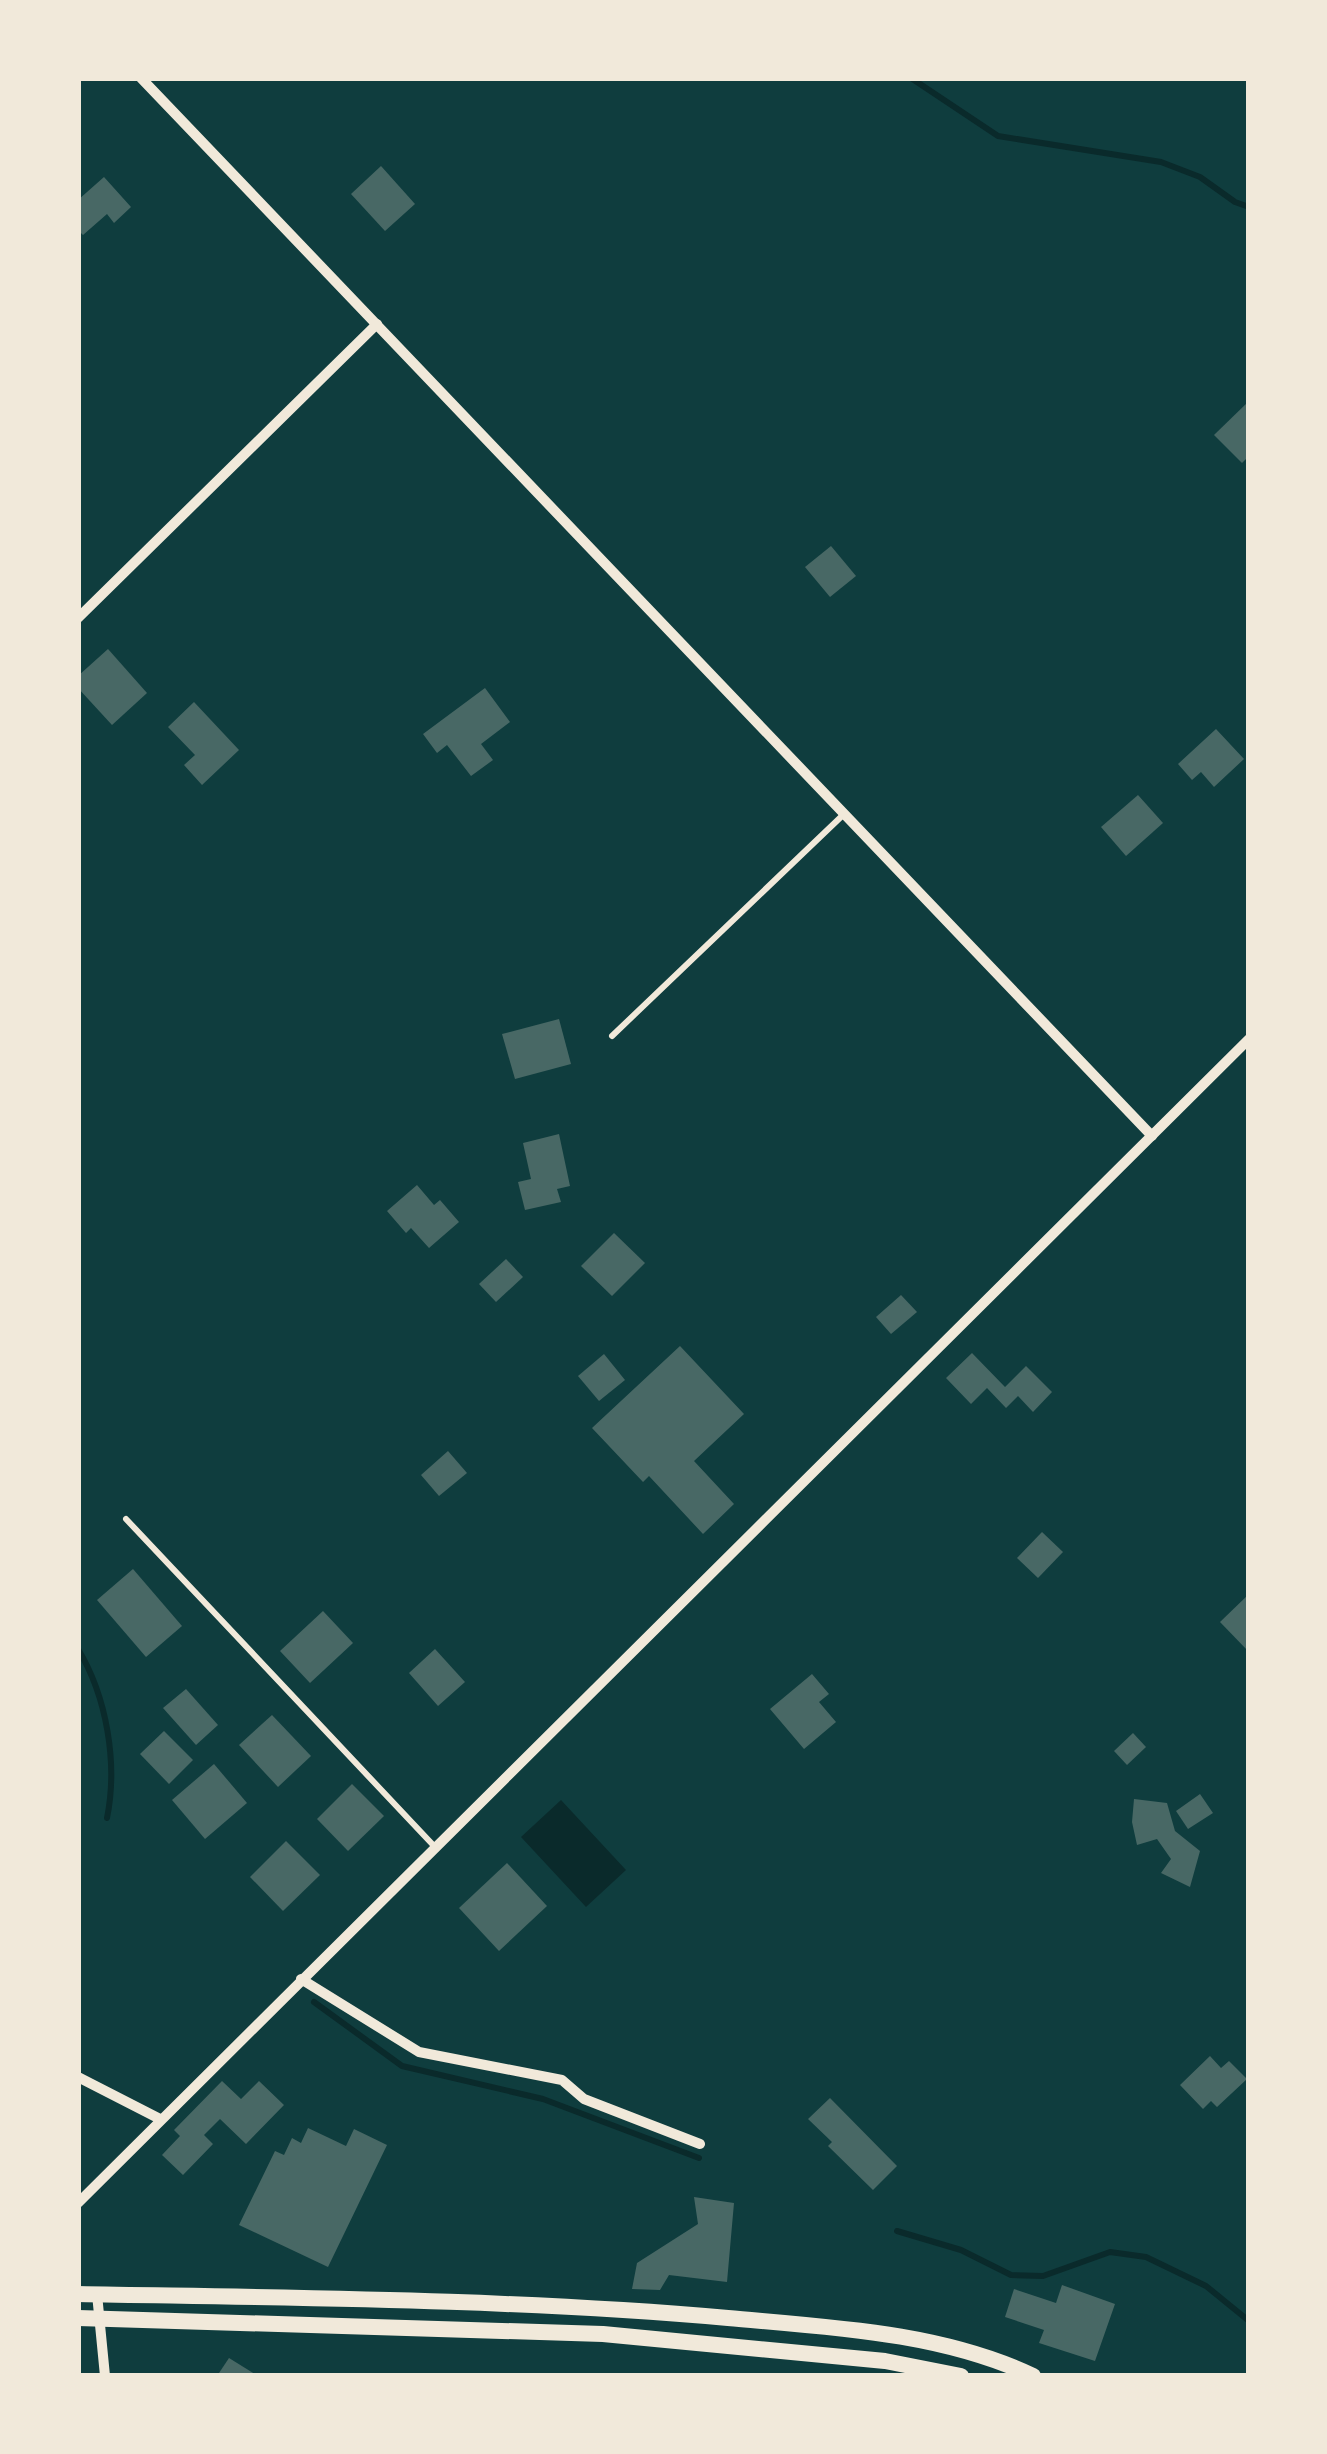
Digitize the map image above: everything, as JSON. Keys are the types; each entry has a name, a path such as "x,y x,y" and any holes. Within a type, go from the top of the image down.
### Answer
{"main road":[{"path":"87,2294 320,2296 610,2308 753,2320 965,2351 1033,2376"},
{"path":"78,2318 603,2334 885,2361 961,2376"}],"street":[{"path":"141,78 1152,1136"},
{"path":"78,618 377,324"},
{"path":"78,2203 1249,1039"},
{"path":"301,1979 419,2052 562,2080 584,2099 700,2144"},
{"path":"78,2077 160,2119"},
{"path":"87,2294 98,2318 105,2376"}],"lane":[{"path":"612,1036 843,814"},
{"path":"126,1519 435,1846"}],"water":[{"path":"561,1800 626,1870 586,1907 521,1837"}],"building":[{"path":"381,166 415,204 385,231 351,194"},
{"path":"104,177 131,207 114,223 107,214 83,235 78,230 78,200"},
{"path":"1249,401 1249,456 1242,463 1214,435"},
{"path":"831,546 856,576 830,597 805,567"},
{"path":"108,649 147,693 112,725 78,688 78,676"},
{"path":"485,688 510,722 481,744 493,760 471,776 447,745 437,753 423,734"},
{"path":"194,702 239,750 202,785 184,765 195,755 168,727"},
{"path":"1216,729 1244,759 1214,787 1201,772 1192,780 1178,764"},
{"path":"1138,795 1163,823 1126,856 1101,827"},
{"path":"559,1019 571,1064 515,1079 502,1034"},
{"path":"559,1134 570,1186 557,1189 561,1202 525,1210 518,1182 531,1179 523,1143"},
{"path":"417,1185 434,1205 440,1200 459,1222 429,1248 411,1228 406,1233 387,1211"},
{"path":"614,1233 645,1263 612,1296 581,1266"},
{"path":"506,1259 523,1277 496,1302 479,1284"},
{"path":"901,1295 917,1312 891,1334 876,1317"},
{"path":"680,1346 744,1414 694,1461 734,1504 703,1534 649,1476 643,1482 592,1428"},
{"path":"972,1353 1005,1387 1026,1366 1052,1392 1033,1412 1018,1396 1006,1408 987,1388 971,1404 946,1378"},
{"path":"604,1354 625,1380 599,1401 578,1376"},
{"path":"448,1451 467,1473 439,1496 421,1475"},
{"path":"1042,1532 1063,1552 1038,1578 1017,1558"},
{"path":"133,1569 182,1626 146,1657 97,1600"},
{"path":"1249,1594 1249,1652 1220,1622"},
{"path":"323,1611 353,1643 310,1683 280,1651"},
{"path":"435,1649 465,1682 438,1706 409,1673"},
{"path":"812,1674 829,1694 819,1702 836,1722 804,1749 770,1709"},
{"path":"186,1689 218,1725 196,1745 163,1708"},
{"path":"272,1715 311,1756 278,1787 239,1745"},
{"path":"164,1731 193,1760 169,1784 140,1754"},
{"path":"1133,1733 1146,1747 1127,1765 1114,1751"},
{"path":"214,1764 247,1803 205,1839 172,1800"},
{"path":"352,1784 384,1816 348,1851 317,1819"},
{"path":"1200,1794 1213,1813 1188,1829 1176,1811"},
{"path":"1134,1799 1167,1803 1175,1831 1200,1851 1190,1887 1161,1873 1171,1859 1157,1839 1137,1845"},
{"path":"286,1841 320,1875 283,1911 250,1877"},
{"path":"507,1863 547,1906 499,1951 459,1908"},
{"path":"1210,2056 1221,2068 1229,2061 1247,2079 1217,2107 1211,2101 1203,2109 1180,2085"},
{"path":"222,2081 241,2099 259,2081 284,2105 246,2144 220,2119 204,2135 213,2144 183,2175 162,2155 180,2136 174,2130"},
{"path":"830,2098 897,2166 873,2190 808,2119"},
{"path":"308,2128 346,2146 354,2129 387,2145 328,2267 239,2225 275,2151 284,2155 292,2138 301,2143"},
{"path":"694,2197 734,2203 727,2282 669,2275 660,2290 632,2289 637,2263 698,2224"},
{"path":"1062,2285 1115,2304 1095,2361 1039,2343 1044,2330 1005,2317 1014,2289 1056,2303"},
{"path":"229,2358 258,2376 217,2376"}],"waterway":[{"path":"911,78 998,136 1161,162 1200,177 1249,207"},
{"path":"78,1649 108,1731 107,1818"},
{"path":"314,2002 402,2066 543,2099 699,2158"},
{"path":"897,2231 961,2250 1011,2275 1043,2276 1110,2252 1146,2257 1206,2286 1249,2321"}]}
